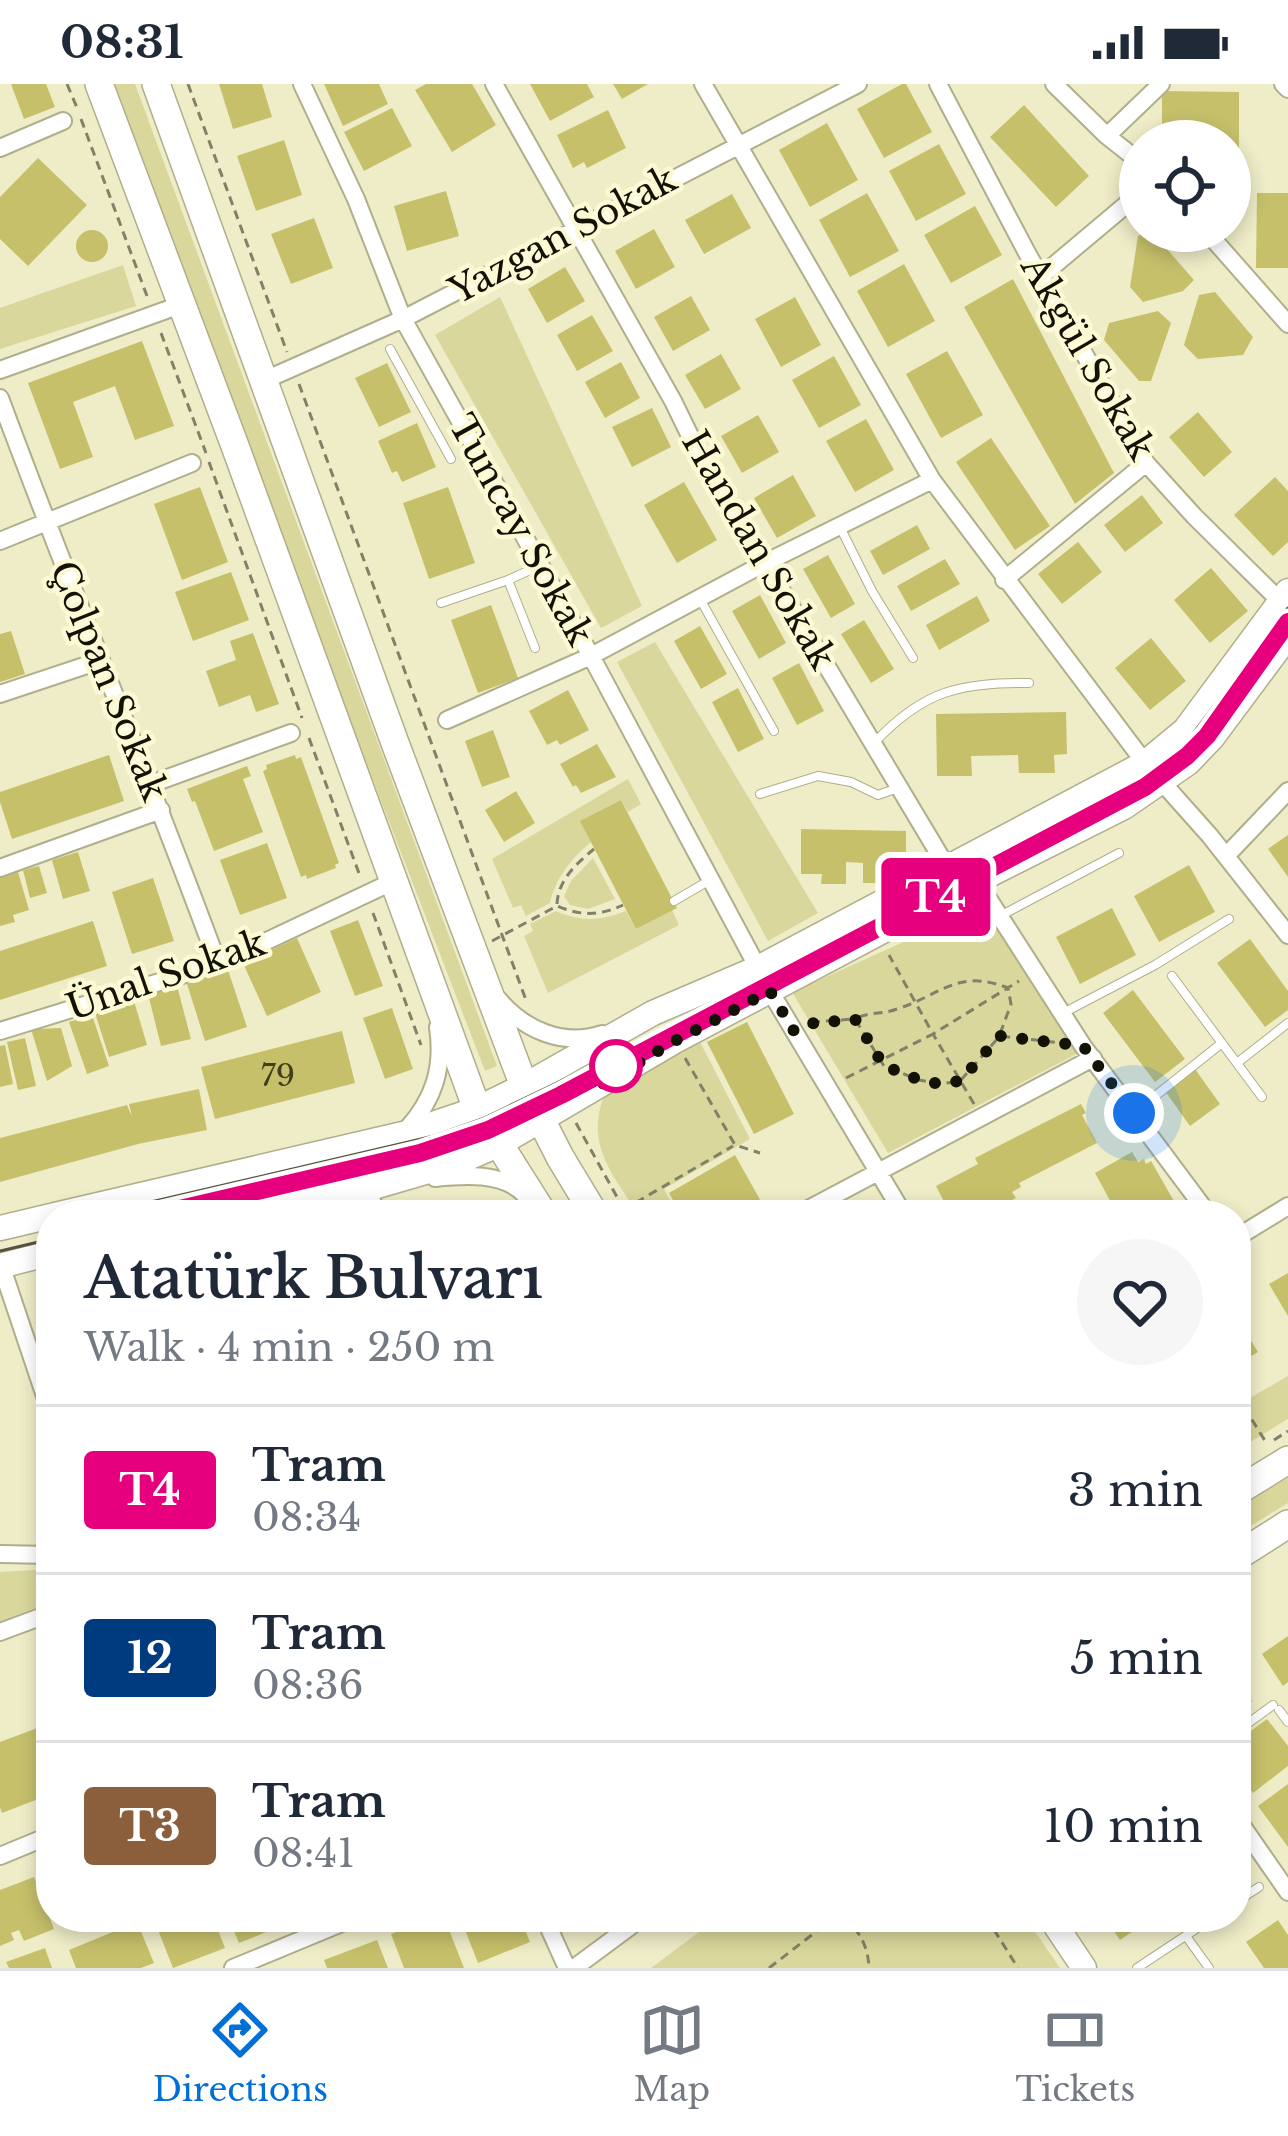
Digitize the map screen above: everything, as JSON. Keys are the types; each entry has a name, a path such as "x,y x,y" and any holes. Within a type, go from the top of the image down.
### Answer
{"main road":[{"path":"99,84 167,310 235,446 477,1109 533,1200"},
{"path":"156,84 394,743 524,1086 541,1122 604,1200"},
{"path":"332,1200 455,1163 541,1122 675,1041 764,979 948,869 1145,763 1185,730 1284,596"},
{"path":"118,1200 403,1134 477,1109 653,1012 764,979 878,933 1162,784 1211,738 1288,636"},
{"path":"0,1228 36,1219"},
{"path":"0,1266 36,1257"},
{"path":"1251,1477 1277,1452"},
{"path":"1251,1550 1283,1536"},
{"path":"1060,1932 1084,1968"}],"street":[{"name":"Tuncay Sokak","path":"302,84 356,199 403,319 592,656 764,979 896,1200"},
{"name":"Handan Sokak","path":"494,84 673,401 711,479 948,869"},
{"path":"703,84 932,480 1145,763 1288,935"},
{"name":"Yazgan Sokak","path":"265,380 403,319 858,84"},
{"name":"Akgül Sokak","path":"938,84 1146,463 1194,516 1284,596"},
{"path":"1054,84 1119,145"},
{"path":"1107,136 1161,84"},
{"path":"0,148 64,122"},
{"path":"1040,277 1119,211"},
{"path":"1225,252 1288,324"},
{"path":"0,370 167,310"},
{"name":"Çolpan Sokak","path":"0,398 218,964"},
{"path":"1004,580 1146,463"},
{"path":"0,541 192,464"},
{"path":"447,720 592,656 765,562 932,480"},
{"path":"0,694 99,661"},
{"path":"151,784 291,734"},
{"path":"1226,856 1288,791"},
{"path":"0,868 161,810"},
{"name":"Ünal Sokak","path":"0,1031 218,964 394,881"},
{"path":"977,881 1088,1052 1199,1200"},
{"path":"403,1134 431,1096 439,1074 430,979"},
{"path":"488,987 520,1021 573,1040 596,1036 653,1012"},
{"path":"824,1200 1088,1052"},
{"path":"393,1183 472,1174 518,1186 530,1200"},
{"path":"367,1190 371,1200"},
{"path":"1251,1229 1288,1206"},
{"path":"0,1266 36,1370"},
{"path":"0,1554 36,1555"},
{"path":"0,1631 36,1618"},
{"path":"1251,1837 1284,1880"},
{"path":"0,1856 36,1841"},
{"path":"233,1968 320,1932"},
{"path":"552,1932 570,1968 622,1932"}],"lane":[{"path":"390,349 451,459"},
{"path":"436,428 459,419"},
{"path":"840,526 913,658"},
{"path":"441,603 540,565"},
{"path":"508,580 536,649"},
{"path":"700,599 774,731"},
{"path":"873,744 898,718 937,695 979,683 1029,683"},
{"path":"760,794 818,776 851,782 878,795 899,788"},
{"path":"1000,916 1119,853"},
{"path":"674,901 711,879"},
{"path":"1064,1013 1229,920"},
{"path":"1172,976 1262,1096"},
{"path":"1237,1063 1288,1023"},
{"path":"1134,1113 1222,1043"},
{"path":"1251,1723 1276,1708 1288,1723"},
{"path":"1251,1892 1259,1887"},
{"path":"1137,1968 1192,1932"},
{"path":"1186,1936 1209,1968"}],"path":[{"path":"67,84 167,310 422,1047"},
{"path":"188,84 537,1030"},
{"path":"557,906 557,893 565,880 594,849"},
{"path":"474,950 557,906 583,915 609,912 623,904"},
{"path":"878,933 981,1116"},
{"path":"828,1087 933,1034 1036,971"},
{"path":"794,1031 814,1020 840,1022 894,1011 965,980 988,980 1008,988"},
{"path":"855,1019 881,1060 894,1071 940,1084 960,1081 1000,1036 1011,1004 1008,988"},
{"path":"1000,1036 1088,1052"},
{"path":"675,1041 735,1145 760,1153"},
{"path":"567,1106 609,1200"},
{"path":"638,1200 735,1145"},
{"path":"499,1194 503,1200"},
{"path":"1251,1415 1277,1452 1288,1431"},
{"path":"769,1968 816,1932"},
{"path":"857,1932 869,1951 869,1968"},
{"path":"995,1932 1018,1968"}],"shaded area":[{"path":"113,84 135,84 497,1066 485,1071 338,689"},
{"path":"123,265 136,306 0,349 0,308"},
{"path":"500,297 642,606 601,628 435,335"},
{"path":"655,642 818,913 768,941 617,662"},
{"path":"628,779 641,804 628,812 621,800 581,821 591,842 565,869 550,903 526,916 521,905 513,908 492,859"},
{"path":"593,858 615,899 588,909 570,905 564,896 571,881"},
{"path":"982,907 1078,1053 888,1153 792,992"},
{"path":"672,910 679,925 548,993 524,936 533,931 530,924 556,911 591,919 626,911 636,929"},
{"path":"699,1040 750,1139 664,1189 670,1200 629,1200 600,1144 599,1112 605,1094"},
{"path":"1288,1376 1288,1419 1251,1442 1251,1397"},
{"path":"1288,1478 1288,1503 1251,1526 1251,1500"},
{"path":"36,1570 36,1608 0,1621 0,1572"},
{"path":"699,1932 1035,1932 1060,1968 651,1968"}],"building":[{"path":"11,84 46,84 55,107 24,119"},
{"path":"219,84 262,84 272,117 233,129"},
{"path":"324,84 379,84 388,104 343,126"},
{"path":"426,84 472,84 496,125 452,152 415,90"},
{"path":"530,84 587,84 594,97 550,121"},
{"path":"613,84 648,84 622,99"},
{"path":"902,84 932,132 884,158 857,109"},
{"path":"1162,91 1239,92 1239,120 1162,120"},
{"path":"1024,105 1089,176 1056,207 990,137"},
{"path":"392,108 412,146 364,171 344,132"},
{"path":"608,110 626,148 587,168 584,162 573,168 557,135"},
{"path":"827,123 858,180 810,207 779,150"},
{"path":"284,140 302,195 256,211 237,156"},
{"path":"939,144 966,194 916,221 889,171"},
{"path":"38,158 87,205 28,266 0,239 0,197"},
{"path":"446,191 459,236 407,251 394,206"},
{"path":"867,193 899,251 850,277 819,220"},
{"path":"1257,193 1288,193 1288,268 1256,268"},
{"path":"732,194 751,228 704,254 685,220"},
{"path":"975,206 1002,255 951,283 924,235"},
{"path":"314,218 333,268 291,284 271,234"},
{"path":"654,229 675,267 636,289 615,251"},
{"path":"92,230 103,235 108,246 103,257 92,262 81,257 76,246 81,235"},
{"path":"1135,252 1169,252 1194,280 1183,291 1143,302 1130,287"},
{"path":"904,264 935,321 888,347 857,291"},
{"path":"565,267 585,301 547,323 528,289"},
{"path":"1013,279 1114,473 1075,504 964,307"},
{"path":"1215,292 1253,337 1243,355 1198,359 1184,345 1199,295"},
{"path":"691,296 710,330 673,351 654,317"},
{"path":"795,297 821,345 781,367 755,319"},
{"path":"1158,311 1171,323 1151,381 1139,381 1104,340 1109,323"},
{"path":"592,315 613,351 577,371 557,335"},
{"path":"142,341 174,426 135,440 115,386 73,402 93,457 60,469 28,383"},
{"path":"947,351 983,415 941,438 906,374"},
{"path":"721,354 741,389 705,409 685,375"},
{"path":"834,356 861,405 819,428 792,380"},
{"path":"621,362 640,398 605,418 585,382"},
{"path":"387,363 411,412 379,427 355,378"},
{"path":"652,408 671,447 632,467 612,427"},
{"path":"1198,412 1232,452 1204,477 1169,437"},
{"path":"758,415 779,452 742,473 721,436"},
{"path":"866,419 894,470 855,492 826,441"},
{"path":"417,423 436,467 402,482 397,471 392,473 378,441"},
{"path":"991,438 1050,526 1015,550 956,462"},
{"path":"793,475 816,516 777,538 754,498"},
{"path":"1275,477 1288,491 1288,542 1273,556 1234,515"},
{"path":"684,482 717,540 677,563 644,505"},
{"path":"200,487 228,562 182,580 154,504"},
{"path":"448,487 475,563 429,579 403,503"},
{"path":"1142,495 1163,523 1125,552 1104,525"},
{"path":"917,525 930,549 883,575 870,551"},
{"path":"1078,542 1102,572 1062,604 1038,574"},
{"path":"828,555 855,604 831,618 803,569"},
{"path":"945,559 960,584 911,611 897,586"},
{"path":"1211,568 1248,611 1210,643 1174,600"},
{"path":"231,572 249,620 193,641 175,592"},
{"path":"760,595 786,643 759,659 732,611"},
{"path":"977,596 990,621 939,650 926,625"},
{"path":"491,605 518,678 478,693 451,620"},
{"path":"864,620 894,669 871,683 841,634"},
{"path":"700,626 727,674 701,689 674,641"},
{"path":"11,631 25,674 0,682 0,634"},
{"path":"253,633 279,704 256,712 250,695 219,707 206,671 236,660 230,641"},
{"path":"1151,638 1186,681 1150,710 1115,668"},
{"path":"799,663 824,711 797,725 772,678"},
{"path":"738,688 764,739 738,752 712,702"},
{"path":"568,690 589,730 560,745 557,740 547,745 529,711"},
{"path":"1066,712 1067,754 1054,755 1055,773 1019,773 1018,755 971,756 972,776 937,776 936,714"},
{"path":"493,730 510,777 482,787 465,741"},
{"path":"597,744 616,777 581,793 560,764"},
{"path":"109,755 124,801 12,839 0,792"},
{"path":"301,757 339,863 307,879 301,877 263,771 266,765"},
{"path":"247,766 251,776 243,779 263,832 214,851 187,789"},
{"path":"516,791 535,823 504,842 485,810"},
{"path":"621,800 677,908 636,929 580,821"},
{"path":"801,829 906,831 906,866 892,866 892,883 863,883 863,863 846,862 846,884 821,884 822,874 801,874"},
{"path":"1288,835 1288,877 1268,849"},
{"path":"267,843 287,898 240,915 220,860"},
{"path":"78,852 90,891 63,899 52,860"},
{"path":"1189,865 1215,912 1159,942 1134,896"},
{"path":"39,866 47,893 30,898 23,870"},
{"path":"18,872 29,910 13,915 15,922 0,926 0,878"},
{"path":"153,878 174,941 132,954 112,892"},
{"path":"1112,908 1136,955 1080,984 1056,937"},
{"path":"358,920 383,986 355,996 330,931"},
{"path":"93,921 107,966 0,1000 0,951"},
{"path":"297,938 321,992 267,1016 243,963"},
{"path":"1250,939 1288,991 1288,1010 1265,1027 1217,963"},
{"path":"228,970 247,1027 205,1041 187,984"},
{"path":"176,982 191,1039 161,1046 147,990"},
{"path":"1133,990 1185,1059 1155,1082 1103,1013"},
{"path":"134,1001 147,1045 109,1057 95,1013"},
{"path":"392,1008 413,1069 385,1079 363,1018"},
{"path":"92,1015 109,1066 87,1074 69,1022"},
{"path":"747,1022 794,1114 754,1134 707,1042"},
{"path":"61,1028 72,1066 47,1081 31,1029"},
{"path":"342,1031 355,1083 215,1119 201,1067"},
{"path":"25,1038 36,1086 18,1090 7,1042"},
{"path":"5,1045 13,1084 0,1087 0,1046"},
{"path":"1195,1069 1220,1104 1190,1126 1165,1091"},
{"path":"199,1089 207,1130 0,1182 0,1138 127,1105 132,1117 129,1104"},
{"path":"1081,1104 1097,1143 1019,1183 1012,1200 943,1200 936,1186 978,1164 975,1158"},
{"path":"1132,1152 1138,1162 1151,1161 1173,1200 1110,1200 1095,1173"},
{"path":"735,1155 760,1200 673,1200 669,1193"},
{"path":"1288,1273 1288,1316 1269,1284"},
{"path":"1288,1636 1288,1682 1283,1686 1262,1654"},
{"path":"1267,1719 1288,1746 1288,1766 1253,1793 1251,1791 1251,1731"},
{"path":"36,1728 36,1800 2,1813 0,1807 0,1742"},
{"path":"1288,1784 1288,1847 1258,1806"},
{"path":"34,1877 36,1932 46,1932 24,1941 19,1930 11,1933 14,1940 0,1946 0,1890"},
{"path":"1278,1920 1288,1935 1288,1968 1264,1968 1246,1942"},
{"path":"113,1932 141,1932 154,1963 141,1968 76,1968 69,1950"},
{"path":"159,1932 219,1932 225,1948 173,1968"},
{"path":"234,1932 266,1932 239,1943"},
{"path":"450,1932 464,1968 404,1968 391,1934"},
{"path":"466,1932 526,1932 530,1942 478,1963"},
{"path":"377,1940 388,1968 327,1968 324,1960"},
{"path":"45,1948 52,1968 9,1968 6,1962"}],"tram line":[{"path":"159,1200 434,1136 482,1119 611,1057 1164,761 1186,743 1288,608"},
{"name":"T4","path":"218,1200 420,1153 488,1130 1145,787 1207,736 1288,622"},
{"path":"0,1251 36,1243"}],"route":[{"path":"616,1066 603,1084 770,991 794,1031 814,1020 855,1019 884,1066 940,1084 960,1081 1000,1036 1083,1046 1134,1113"}]}
